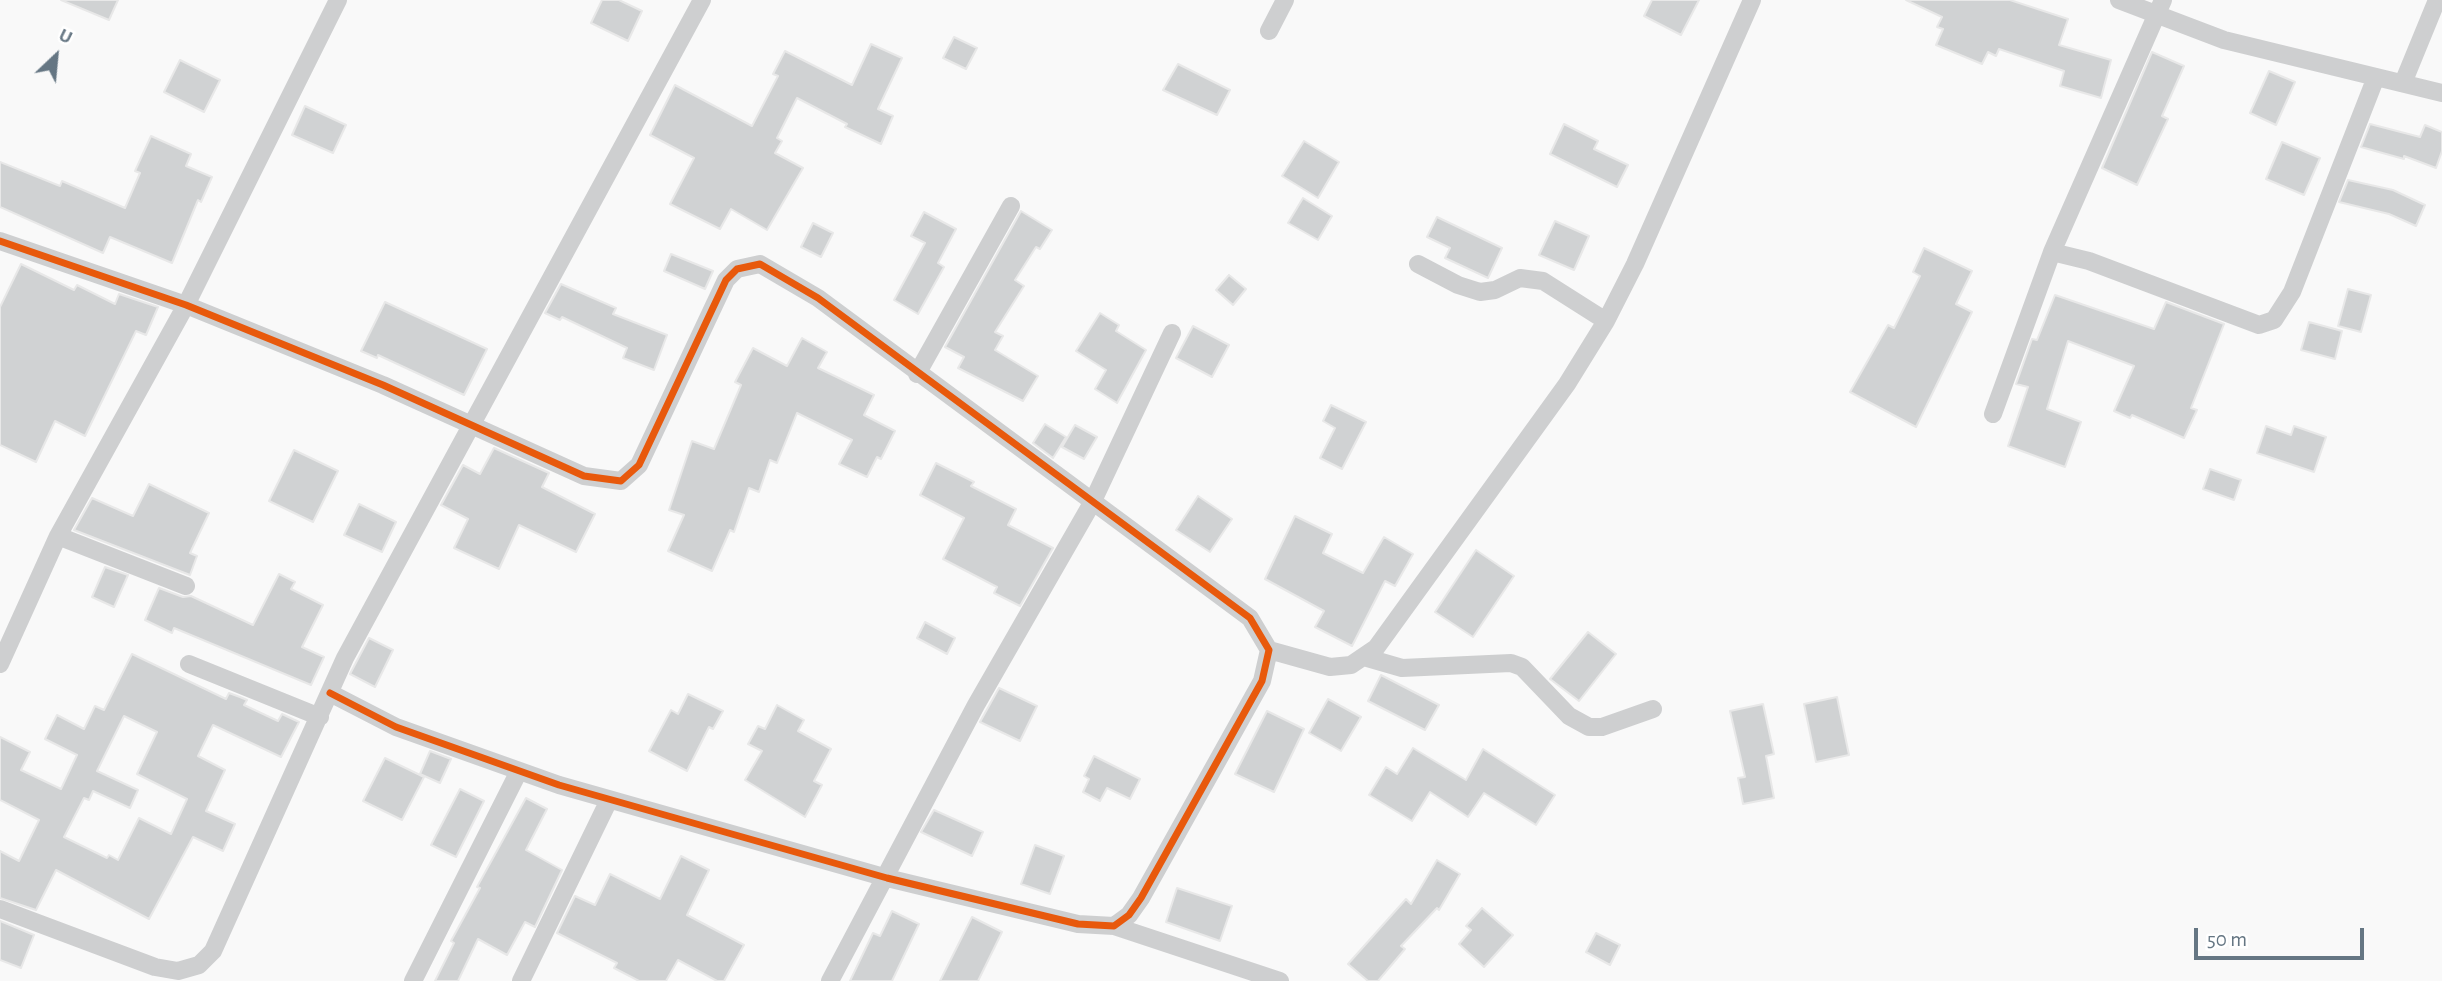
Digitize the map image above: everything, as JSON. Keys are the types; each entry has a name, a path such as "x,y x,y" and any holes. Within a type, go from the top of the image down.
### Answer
{"street":[{"path":"0,663 58,536 186,305 338,0"},
{"path":"0,909 155,967 178,971 199,965 213,951 345,658 474,426 524,323 702,0"},
{"path":"1269,31 1285,0"},
{"path":"1269,650 1330,667 1351,665 1376,648 1567,384 1606,321 1635,264 1752,0"},
{"path":"2119,0 2160,8 2224,40 2442,93"},
{"path":"2403,83 2437,0"},
{"path":"1993,414 2052,252 2160,8"},
{"path":"2052,252 2089,261 2259,325 2274,320 2292,292 2376,77"},
{"path":"917,374 1011,206"},
{"path":"0,240 186,305 383,385 583,476 621,481 639,466 726,280 737,269 760,264 818,298 917,374 1250,618 1269,650 1262,681 1141,898 1129,915 1114,926"},
{"path":"1418,264 1480,292 1495,290 1520,278 1543,281 1606,321"},
{"path":"830,981 887,878 976,705 1092,503 1172,333"},
{"path":"58,536 186,586"},
{"path":"1364,657 1402,668 1511,663 1522,667 1569,716 1589,727 1602,727 1653,709"},
{"path":"189,664 320,717"},
{"path":"330,693 396,727 609,800 887,878 1079,924 1114,926 1280,981"},
{"path":"413,981 519,771"},
{"path":"521,981 609,800"}],"building":[{"path":"61,0 118,0 109,20"},
{"path":"602,0 619,0 642,11 628,41 591,23"},
{"path":"1652,0 1699,0 1681,35 1644,16"},
{"path":"1906,0 2010,0 2068,19 2059,45 2111,60 2101,98 2060,86 2064,71 1999,49 1996,56 1988,52 1982,64 1936,45 1943,29 1937,27 1942,17"},
{"path":"954,37 977,48 966,69 943,58"},
{"path":"871,44 902,58 878,109 893,116 881,144 845,127 847,124 797,98 777,138 782,141 775,153 803,168 767,230 731,209 720,229 670,204 694,158 650,135 675,85 752,126 778,76 773,74 785,51 852,85"},
{"path":"2152,52 2184,66 2162,116 2168,119 2137,185 2102,168"},
{"path":"180,60 220,80 204,112 164,92"},
{"path":"1178,64 1230,90 1217,115 1163,90"},
{"path":"2269,71 2295,82 2276,125 2250,113"},
{"path":"305,106 346,125 333,153 292,135"},
{"path":"1564,124 1598,141 1594,149 1628,165 1617,187 1550,154"},
{"path":"2370,124 2420,137 2425,125 2442,132 2442,151 2436,168 2404,156 2404,159 2361,147"},
{"path":"151,136 191,154 186,166 212,177 201,202 198,200 172,263 110,237 103,253 0,207 0,162 60,186 62,181 125,208 140,173 135,171"},
{"path":"1304,141 1339,162 1318,198 1282,176"},
{"path":"2282,142 2320,158 2304,195 2266,179"},
{"path":"2348,180 2393,190 2425,205 2416,226 2389,214 2339,202"},
{"path":"1303,198 1332,216 1318,240 1288,223"},
{"path":"1021,211 1052,230 1040,249 1036,247 1015,280 1024,286 995,332 1003,336 995,350 1038,376 1023,401 958,368 964,357 945,347"},
{"path":"924,212 956,229 938,263 944,267 918,314 894,300 925,243 911,236"},
{"path":"1437,217 1502,248 1488,278 1445,258 1450,248 1427,237"},
{"path":"1555,221 1589,236 1574,270 1539,255"},
{"path":"813,223 833,233 821,257 801,247"},
{"path":"1924,248 1972,271 1956,304 1972,312 1916,427 1850,392 1888,325 1894,328 1920,276 1913,272"},
{"path":"671,254 713,271 705,289 664,271"},
{"path":"21,264 74,290 77,285 115,304 119,294 158,307 146,335 136,331 85,436 55,421 36,462 0,445 0,307"},
{"path":"1229,275 1246,289 1233,305 1216,290"},
{"path":"561,284 616,308 613,314 667,335 654,370 623,358 627,348 562,317 560,320 545,313"},
{"path":"2348,289 2371,295 2361,332 2338,326"},
{"path":"2055,295 2154,329 2166,302 2224,324 2191,408 2197,410 2184,438 2132,415 2130,418 2114,411 2134,366 2068,341 2047,409 2081,422 2065,467 2008,446 2028,387 2016,384 2032,339 2037,340"},
{"path":"385,302 487,349 464,395 378,355 377,358 361,351"},
{"path":"1100,313 1119,325 1116,331 1146,350 1117,403 1095,389 1106,370 1076,351"},
{"path":"2309,322 2342,331 2335,359 2301,350"},
{"path":"1193,326 1229,345 1212,377 1176,358"},
{"path":"802,338 827,352 818,368 874,395 864,415 895,431 881,459 877,457 867,477 839,464 852,440 797,413 777,463 770,460 759,492 749,488 734,532 730,530 712,571 668,551 684,515 669,510 692,441 714,449 741,385 735,382 753,348 787,366"},
{"path":"1331,405 1366,422 1342,469 1320,458 1335,428 1323,421"},
{"path":"1045,424 1066,437 1053,458 1033,443"},
{"path":"1075,425 1097,437 1084,459 1062,447"},
{"path":"2266,426 2291,435 2294,426 2326,437 2314,472 2257,453"},
{"path":"494,448 549,473 542,487 595,514 576,552 519,525 499,569 454,548 468,519 441,505 463,465 480,474"},
{"path":"294,450 338,471 313,522 269,501"},
{"path":"936,463 974,482 971,486 1016,509 1008,525 1053,548 1020,606 994,593 997,587 943,559 964,518 920,495"},
{"path":"2210,469 2241,480 2234,500 2203,489"},
{"path":"149,484 209,513 190,553 197,556 190,575 74,530 92,498 133,516"},
{"path":"1198,496 1232,519 1210,552 1176,530"},
{"path":"359,504 396,522 382,552 344,535"},
{"path":"1295,516 1332,534 1323,553 1363,573 1384,537 1413,554 1395,586 1385,581 1352,646 1315,627 1324,611 1265,579"},
{"path":"1476,550 1514,576 1473,637 1435,612"},
{"path":"105,567 128,575 114,607 92,597"},
{"path":"279,574 295,582 291,589 323,605 302,647 324,657 311,685 174,628 172,633 145,620 159,588 183,597 191,596 253,625"},
{"path":"925,622 955,638 947,654 917,638"},
{"path":"1588,632 1616,654 1579,701 1550,679"},
{"path":"369,638 393,650 375,687 350,674"},
{"path":"132,654 226,699 229,693 247,700 244,705 278,721 282,714 299,722 281,757 213,725 198,756 225,770 206,811 235,824 223,851 193,837 149,919 56,870 36,910 0,898 0,851 19,861 39,820 0,800 0,737 30,752 21,770 61,789 77,755 45,739 57,715 84,729 95,706 104,710","holes":["124,716 157,732 137,774 187,799 171,834 139,818 118,860 109,855 107,858 64,837 84,798 89,800 93,791 130,808 138,790 97,771"]},
{"path":"1381,675 1439,705 1425,730 1368,701"},
{"path":"999,688 1037,706 1020,741 980,722"},
{"path":"688,694 723,711 713,729 709,727 687,771 649,751 671,710 678,714"},
{"path":"1837,697 1849,755 1816,762 1804,704"},
{"path":"1328,699 1361,717 1341,751 1309,733"},
{"path":"1763,704 1774,754 1766,756 1774,798 1743,804 1738,778 1745,777 1730,711"},
{"path":"777,705 804,720 798,731 831,749 814,781 822,785 805,817 745,780 762,751 748,744 758,726 765,729"},
{"path":"1267,711 1304,729 1274,792 1235,774"},
{"path":"1413,748 1466,780 1483,749 1555,795 1536,825 1484,793 1468,817 1430,792 1412,821 1369,795 1386,767 1397,774"},
{"path":"430,751 451,759 440,783 420,774"},
{"path":"1094,756 1140,779 1130,799 1107,788 1100,801 1083,792 1089,779 1084,776"},
{"path":"385,758 424,777 402,820 363,801"},
{"path":"460,789 484,801 456,857 431,845"},
{"path":"526,798 547,809 526,850 562,870 535,927 525,922 507,955 478,939 458,981 435,981 454,943 451,941 480,888 477,887"},
{"path":"934,810 983,832 972,856 921,832"},
{"path":"1035,845 1064,856 1050,894 1021,884"},
{"path":"681,856 709,870 687,915 744,945 724,981 717,981 678,960 666,981 639,981 614,968 617,963 557,933 575,896 595,905 610,874 660,899"},
{"path":"1437,860 1460,874 1439,910 1437,908 1401,946 1405,949 1378,981 1368,981 1348,964 1406,899 1411,904"},
{"path":"1177,888 1232,906 1220,941 1166,922"},
{"path":"1482,908 1513,935 1484,967 1459,944 1471,930 1466,926"},
{"path":"892,911 919,924 892,981 850,981 873,933 880,936"},
{"path":"972,917 1002,932 978,981 940,981"},
{"path":"0,921 34,935 21,968 0,960"},
{"path":"1596,933 1620,945 1610,965 1586,952"}],"cycle path":[{"path":"0,241 186,305 383,385 584,476 621,481 639,465 726,280 737,269 760,264 818,298 1250,618 1269,650 1262,681 1141,898 1129,915 1114,926 1078,924 887,878 559,785 396,727 330,693"}]}
